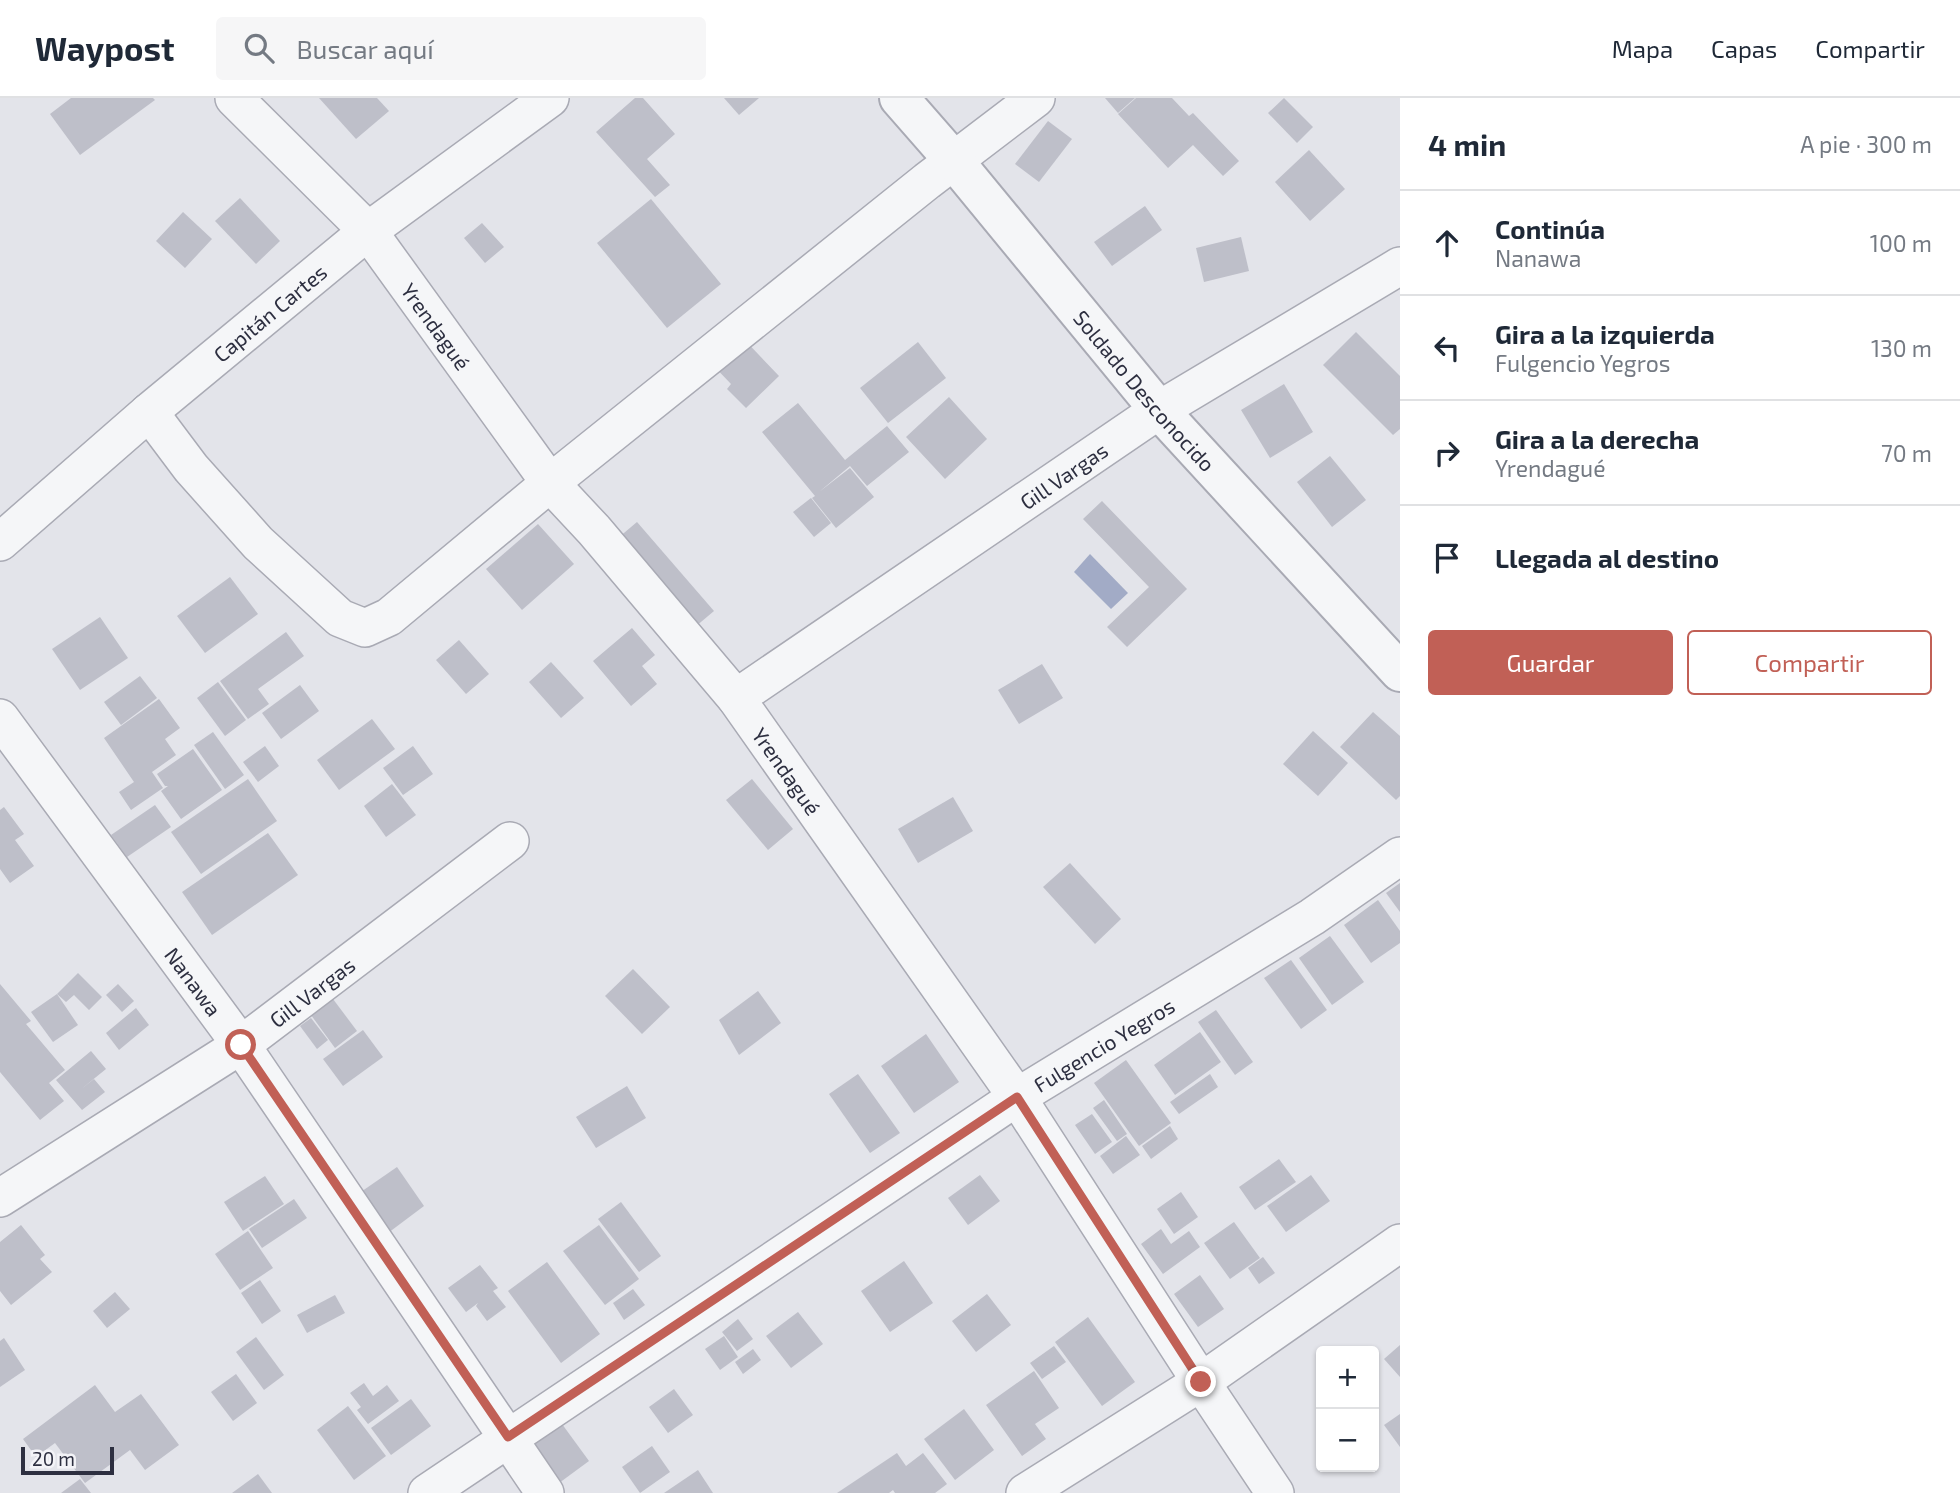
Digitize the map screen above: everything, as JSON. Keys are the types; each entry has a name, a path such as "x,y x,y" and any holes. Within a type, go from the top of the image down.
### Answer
{"street":[{"name":"Yrendagué","path":"234,98 368,232 550,483 594,530 736,698 1017,1097 1275,1493"},
{"name":"Capitán Cartes","path":"0,542 149,412 368,232 550,98"},
{"name":"Soldado Desconocido","path":"900,98 1159,410 1400,673"},
{"path":"149,412 191,468 258,543 340,618 365,628 389,617 550,483 926,181 955,162 1035,98"},
{"name":"Gill Vargas","path":"736,698 1159,410 1400,266"},
{"name":"Nanawa","path":"0,718 241,1045 545,1493"},
{"name":"Gill Vargas","path":"0,1198 241,1045 510,842"},
{"name":"Fulgencio Yegros","path":"427,1493 1017,1097 1312,917 1400,856"},
{"path":"1026,1493 1201,1382 1400,1243"}],"water":[{"path":"1090,554 1128,593 1111,609 1074,572"}],"building":[{"path":"71,98 155,100 80,155 50,114"},
{"path":"319,98 377,98 389,111 356,139"},
{"path":"635,98 643,98 675,134 647,159 670,185 655,197 596,132"},
{"path":"724,98 759,98 739,115"},
{"path":"1105,98 1135,98 1118,113"},
{"path":"1136,98 1172,98 1189,116 1193,113 1239,161 1223,176 1193,145 1168,168 1118,114"},
{"path":"1284,98 1313,127 1297,143 1268,113"},
{"path":"1048,121 1072,139 1039,182 1015,164"},
{"path":"1309,150 1345,189 1310,221 1275,182"},
{"path":"240,198 280,241 256,264 215,221"},
{"path":"651,199 721,284 667,328 597,243"},
{"path":"1145,206 1162,230 1112,266 1094,242"},
{"path":"183,212 212,239 185,268 156,241"},
{"path":"482,223 504,247 485,263 464,238"},
{"path":"1241,237 1249,271 1204,282 1196,248"},
{"path":"1356,332 1400,376 1400,429 1393,435 1323,365"},
{"path":"738,333 779,376 746,408 727,389 731,384 709,361"},
{"path":"918,342 946,378 888,423 860,388"},
{"path":"1284,384 1313,432 1270,458 1241,410"},
{"path":"949,397 987,439 945,479 906,437"},
{"path":"798,403 845,460 887,426 909,452 867,486 850,466 819,492 850,468 874,497 836,528 812,498 815,496 762,432"},
{"path":"1330,456 1366,500 1332,527 1297,482"},
{"path":"811,498 831,523 814,537 793,512"},
{"path":"1102,501 1187,589 1127,647 1107,627 1149,587 1083,519"},
{"path":"637,522 714,611 695,627 618,538"},
{"path":"538,524 574,564 522,610 486,569"},
{"path":"230,577 258,614 205,653 177,616"},
{"path":"100,617 128,658 80,690 52,649"},
{"path":"632,628 655,655 642,666 657,684 631,706 593,661"},
{"path":"286,632 304,656 258,689 269,704 248,719 220,681"},
{"path":"459,640 489,674 466,694 436,660"},
{"path":"551,662 584,698 561,718 529,682"},
{"path":"1042,664 1063,698 1019,724 998,690"},
{"path":"140,676 157,698 121,725 104,702"},
{"path":"218,682 246,720 225,736 197,698"},
{"path":"300,685 319,711 281,739 262,713"},
{"path":"159,699 180,728 165,739 176,755 152,772 163,788 131,810 119,792 134,782 104,738"},
{"path":"1373,712 1400,736 1400,796 1396,800 1340,747"},
{"path":"372,719 395,749 339,790 317,760"},
{"path":"1313,731 1348,763 1318,796 1283,764"},
{"path":"213,732 244,775 225,789 194,745"},
{"path":"265,746 279,766 258,782 243,762"},
{"path":"413,746 433,774 403,795 383,768"},
{"path":"193,749 222,790 181,819 161,791 168,786 165,786 157,774"},
{"path":"248,779 277,821 201,874 171,832"},
{"path":"752,779 793,829 768,850 726,800"},
{"path":"392,784 416,815 386,837 364,806"},
{"path":"953,797 973,831 918,863 898,829"},
{"path":"155,805 171,827 127,857 111,835"},
{"path":"4,807 24,834 15,840 34,866 10,883 0,869 0,810"},
{"path":"268,833 298,875 212,935 182,892"},
{"path":"1070,863 1121,919 1095,944 1043,887"},
{"path":"1400,883 1400,912 1386,893"},
{"path":"1378,900 1400,931 1400,943 1371,963 1344,925"},
{"path":"1330,936 1364,982 1332,1005 1299,958"},
{"path":"1291,960 1327,1010 1301,1029 1264,978"},
{"path":"633,969 670,1007 642,1034 605,996"},
{"path":"78,973 102,997 89,1010 74,995 66,1002 57,994"},
{"path":"0,984 31,1021 26,1024 65,1070 49,1083 64,1101 40,1120 0,1072"},
{"path":"118,984 134,1001 122,1012 106,995"},
{"path":"758,991 781,1023 739,1055 719,1020"},
{"path":"57,994 78,1025 53,1042 31,1012"},
{"path":"333,999 357,1031 335,1048 311,1015"},
{"path":"136,1008 149,1025 119,1050 106,1033"},
{"path":"1216,1010 1253,1062 1235,1075 1198,1022"},
{"path":"311,1018 328,1040 317,1049 300,1026"},
{"path":"363,1030 383,1057 343,1086 323,1059"},
{"path":"1200,1032 1221,1062 1175,1095 1154,1065"},
{"path":"926,1034 959,1082 914,1113 881,1066"},
{"path":"91,1051 106,1069 80,1090 94,1079 105,1092 82,1110 56,1080"},
{"path":"1126,1060 1171,1123 1139,1146 1094,1083"},
{"path":"858,1074 900,1133 870,1153 829,1094"},
{"path":"1210,1074 1218,1087 1179,1114 1170,1102"},
{"path":"627,1086 646,1118 596,1148 576,1117"},
{"path":"1104,1100 1127,1134 1117,1141 1093,1108"},
{"path":"1092,1114 1112,1142 1095,1154 1075,1125"},
{"path":"1170,1126 1178,1139 1151,1159 1142,1146"},
{"path":"1126,1136 1140,1155 1113,1174 1100,1156"},
{"path":"1279,1159 1296,1182 1255,1210 1239,1187"},
{"path":"397,1167 424,1206 384,1236 355,1196"},
{"path":"980,1175 1000,1201 968,1225 948,1198"},
{"path":"1311,1175 1330,1201 1286,1232 1267,1206"},
{"path":"265,1176 284,1204 243,1231 224,1202"},
{"path":"1181,1192 1198,1217 1174,1234 1157,1209"},
{"path":"294,1199 307,1218 262,1248 249,1229"},
{"path":"621,1202 661,1256 639,1272 598,1219"},
{"path":"1234,1222 1260,1258 1230,1279 1204,1243"},
{"path":"21,1225 45,1255 40,1259 52,1272 11,1305 0,1291 0,1242"},
{"path":"599,1225 639,1279 605,1305 563,1251"},
{"path":"1161,1229 1171,1244 1189,1231 1200,1247 1163,1274 1141,1244"},
{"path":"248,1231 273,1268 240,1290 215,1254"},
{"path":"1263,1257 1275,1273 1259,1284 1248,1268"},
{"path":"904,1261 933,1303 890,1332 861,1291"},
{"path":"547,1262 600,1334 561,1363 508,1291"},
{"path":"480,1265 498,1288 493,1291 506,1307 487,1321 476,1306 478,1303 466,1312 448,1288"},
{"path":"1200,1275 1224,1309 1198,1327 1174,1294"},
{"path":"260,1280 281,1311 262,1324 241,1293"},
{"path":"633,1289 645,1305 624,1320 613,1303"},
{"path":"115,1292 130,1309 107,1328 93,1311"},
{"path":"987,1294 1011,1325 976,1352 952,1321"},
{"path":"335,1295 345,1313 307,1333 297,1315"},
{"path":"798,1312 823,1344 791,1368 766,1336"},
{"path":"1088,1317 1135,1382 1102,1406 1055,1342"},
{"path":"738,1319 753,1339 737,1351 722,1332"},
{"path":"724,1336 738,1357 720,1370 705,1349"},
{"path":"256,1337 284,1375 264,1390 236,1352"},
{"path":"4,1338 25,1370 0,1387 0,1341"},
{"path":"1400,1345 1400,1377 1384,1359"},
{"path":"1054,1346 1066,1362 1042,1379 1030,1363"},
{"path":"753,1349 761,1360 743,1374 735,1362"},
{"path":"1034,1371 1059,1408 1035,1424 1046,1439 1022,1456 986,1405"},
{"path":"236,1374 257,1403 233,1421 211,1392"},
{"path":"364,1383 373,1396 387,1385 399,1401 368,1424 357,1410 361,1407 350,1393"},
{"path":"95,1385 115,1412 141,1394 179,1445 145,1470 130,1450 85,1483 55,1443 36,1457 23,1439"},
{"path":"674,1389 693,1415 668,1433 649,1407"},
{"path":"411,1399 431,1426 391,1455 371,1428"},
{"path":"348,1406 386,1456 354,1480 317,1430"},
{"path":"964,1409 994,1450 955,1480 924,1439"},
{"path":"1400,1414 1400,1447 1384,1425"},
{"path":"562,1424 589,1461 555,1486 527,1449"},
{"path":"652,1446 670,1472 640,1493 622,1467"},
{"path":"897,1453 906,1466 923,1453 947,1484 935,1493 895,1493 893,1490 889,1493 837,1493"},
{"path":"698,1470 713,1493 664,1493"},
{"path":"258,1474 272,1493 232,1493"},
{"path":"80,1479 91,1493 61,1493"}],"route":[{"path":"241,1045 508,1437 1017,1097 1201,1382"}]}
